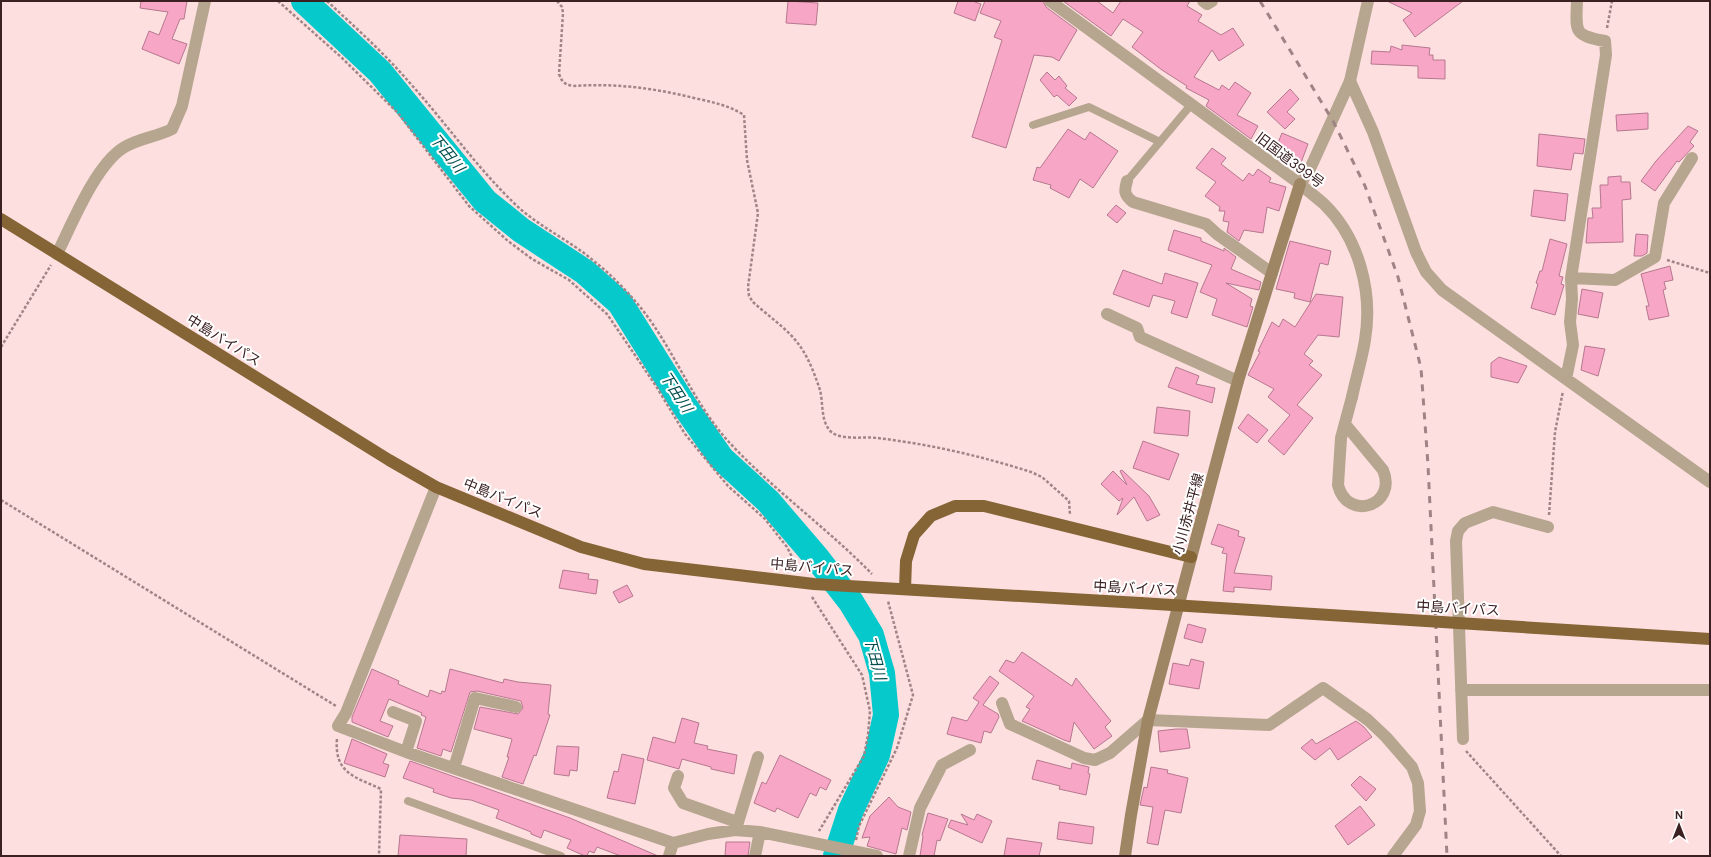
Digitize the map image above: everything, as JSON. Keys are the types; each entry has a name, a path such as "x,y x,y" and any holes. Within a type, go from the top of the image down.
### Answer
{"highway":[{"name":"中島バイパス","path":"1,219 389,460 436,487 581,547 637,562 714,573 810,583 1710,639"},
{"path":"905,589 906,561 914,535 931,516 955,506 984,506 1191,557"}],"main road":[{"name":"小川赤井平線","path":"1126,856 1130,815 1148,720 1238,381 1300,184"}],"street":[{"path":"57,254 91,187 107,163 128,145 172,129 182,106 205,1"},
{"name":"旧国道399号","path":"1050,1 1190,106 1300,184 1324,205 1344,230 1359,261 1366,285 1368,313 1365,340 1352,397 1344,424 1340,446 1338,485 1339,491 1348,502 1360,506 1367,506 1379,500 1383,495 1386,489 1386,476 1383,470 1344,424"},
{"path":"1203,1 1207,4 1212,1"},
{"path":"1300,184 1309,171 1350,81 1368,1"},
{"path":"1566,379 1573,345 1570,322 1572,299 1571,278 1606,55 1606,40 1584,37 1578,32 1576,24 1577,1"},
{"path":"1350,81 1373,132 1416,252 1426,272 1442,290 1710,482"},
{"path":"1571,278 1615,280 1655,257 1664,203 1692,158"},
{"path":"1127,181 1124,191 1127,197 1133,202 1206,224 1217,234 1272,273"},
{"path":"1107,314 1137,328 1140,337 1238,381"},
{"path":"436,487 346,713 338,726 406,752 673,843 736,826"},
{"path":"1463,739 1456,541 1458,531 1465,523 1493,512 1548,527"},
{"path":"1002,703 1010,724 1084,758 1095,760 1110,754 1148,720 1269,725 1323,688 1368,720 1386,737 1412,767 1418,783 1420,811 1416,825 1393,856"},
{"path":"1461,690 1710,690"},
{"path":"454,768 475,698 516,707"},
{"path":"393,712 416,721 406,752"},
{"path":"909,856 920,808 942,765 970,750"},
{"path":"736,826 758,757"},
{"path":"678,776 674,788 683,803 736,826 877,856"},
{"path":"755,856 760,832"},
{"path":"669,856 673,843"}],"lane":[{"path":"1127,181 1190,106"},
{"path":"1033,125 1089,107 1160,142"},
{"path":"408,801 561,856"}],"path":[{"path":"278,1 341,57 398,113 469,206 508,241 532,259 569,280 607,314 656,386 685,434 728,486 765,519 787,547 810,583 815,604 862,676 870,712 864,756 820,829 817,844"},
{"path":"326,1 386,57 410,83 483,172 517,206 534,221 594,261 634,300 652,323 697,400 727,439 757,470 848,550 885,588 913,695 898,748 859,826 855,852"},
{"path":"557,1 562,7 563,13 558,74 561,82 567,85 619,85 666,91 732,108 744,115 747,160 758,213 748,296 800,345 816,380 828,428 832,433 841,436 876,438 941,448 1031,472 1042,478 1069,501 1071,527"},
{"path":"1606,40 1612,1"},
{"path":"1,347 57,254"},
{"path":"1655,257 1710,272"},
{"path":"1548,527 1554,432 1566,379"},
{"path":"1,500 346,713"},
{"path":"338,726 336,750 342,768 355,777 381,789 379,856"},
{"path":"1463,739 1463,748 1561,856"}],"building":[{"path":"141,1 187,1 184,19 180,19 172,39 187,44 179,64 142,49 149,31 159,35 168,12 140,8"},
{"path":"788,1 818,3 816,25 786,23"},
{"path":"958,1 972,1 981,4 975,21 954,13"},
{"path":"985,1 1043,1 1046,7 1077,30 1059,61 1052,57 1034,55 1006,148 972,137 1002,40 994,37 1001,21 980,13"},
{"path":"1063,1 1097,1 1113,13 1121,1 1190,1 1187,6 1202,15 1198,21 1221,35 1233,28 1244,45 1219,61 1212,50 1194,77 1219,90 1222,85 1229,90 1235,82 1251,93 1237,115 1258,126 1251,139 1206,106 1209,100 1186,88 1187,86 1162,70 1132,47 1143,32 1123,19 1111,36"},
{"path":"1387,1 1463,1 1415,37 1403,20 1412,13"},
{"path":"1402,45 1430,48 1429,55 1433,55 1433,60 1445,60 1445,79 1418,78 1418,66 1371,64 1372,51 1390,52 1391,46 1402,50"},
{"path":"1047,72 1055,80 1059,76 1067,86 1065,88 1077,98 1069,106 1057,95 1054,97 1040,80"},
{"path":"1290,89 1299,99 1287,112 1295,119 1285,129 1267,112"},
{"path":"1648,113 1648,129 1617,131 1616,115"},
{"path":"1688,126 1698,131 1690,142 1694,146 1679,162 1677,161 1655,191 1641,181 1656,161"},
{"path":"1068,129 1085,140 1090,132 1118,151 1093,188 1080,179 1069,198 1050,188 1051,185 1033,180 1037,167 1040,168"},
{"path":"1282,133 1308,144 1299,168 1281,161 1273,155"},
{"path":"1539,134 1585,139 1583,154 1574,153 1571,170 1537,166"},
{"path":"1212,148 1226,158 1221,164 1243,181 1249,173 1253,176 1258,169 1271,178 1269,182 1286,187 1279,211 1267,207 1263,233 1244,230 1239,241 1227,232 1229,222 1223,221 1225,211 1219,211 1220,207 1205,196 1216,182 1196,168"},
{"path":"1621,176 1621,182 1630,182 1631,199 1622,200 1623,242 1586,243 1588,218 1593,218 1592,208 1601,208 1600,185 1608,185 1608,177"},
{"path":"1534,190 1568,194 1565,221 1531,216"},
{"path":"1116,205 1126,213 1117,223 1107,215"},
{"path":"1174,230 1201,238 1201,241 1224,251 1224,248 1236,257 1231,269 1261,282 1259,290 1226,283 1252,299 1250,306 1253,307 1247,327 1212,315 1217,299 1200,292 1212,265 1168,250"},
{"path":"1636,234 1648,235 1647,253 1642,256 1634,256"},
{"path":"1550,239 1567,244 1559,276 1563,277 1561,284 1564,285 1555,315 1531,308 1538,284 1536,283 1540,271 1542,271"},
{"path":"1290,241 1331,251 1328,265 1320,263 1310,302 1294,298 1295,293 1276,289"},
{"path":"1670,266 1673,280 1664,282 1666,289 1663,290 1669,316 1649,320 1646,306 1649,306 1641,274"},
{"path":"1123,270 1162,284 1165,273 1198,283 1187,318 1171,313 1175,301 1153,295 1149,307 1113,294"},
{"path":"1582,289 1603,293 1598,318 1578,314"},
{"path":"1316,294 1343,297 1339,337 1318,335 1304,354 1313,361 1309,365 1322,375 1297,405 1313,418 1284,455 1268,441 1290,415 1268,397 1274,389 1248,375 1260,352 1258,351 1272,322 1279,327 1283,319 1295,327"},
{"path":"1585,346 1605,349 1598,376 1581,370"},
{"path":"1499,357 1527,366 1518,383 1491,377 1491,363"},
{"path":"1176,367 1199,376 1196,384 1215,388 1212,403 1168,387"},
{"path":"1157,407 1190,411 1188,436 1154,433"},
{"path":"1248,414 1268,430 1257,443 1238,428"},
{"path":"1143,441 1179,454 1169,480 1133,468"},
{"path":"1122,470 1149,496 1160,515 1147,521 1134,497 1117,515 1123,498 1119,501 1101,484 1113,471 1127,485 1120,471"},
{"path":"1218,524 1239,531 1238,536 1245,538 1234,573 1272,576 1271,590 1234,587 1234,592 1223,591 1227,554 1222,553 1224,548 1211,544"},
{"path":"563,570 589,574 588,579 598,580 596,594 559,588"},
{"path":"627,585 633,596 619,603 613,592"},
{"path":"1188,624 1206,629 1202,643 1184,638"},
{"path":"1022,652 1072,686 1076,678 1111,721 1105,727 1112,736 1094,749 1074,722 1070,742 1022,721 1030,709 1026,707 1034,696 999,671 1006,660 1014,663"},
{"path":"1191,659 1204,662 1199,689 1169,684 1173,663 1189,666"},
{"path":"372,669 399,681 398,684 428,697 430,690 441,694 442,691 445,692 450,669 503,683 504,679 518,682 551,685 548,714 550,715 536,756 534,755 523,784 502,777 509,757 507,757 512,739 474,729 480,707 518,714 523,708 521,701 477,691 470,692 451,752 443,749 441,756 417,748 426,717 421,715 422,713 389,699 380,721 393,726 388,737 352,722 352,717"},
{"path":"990,676 999,683 983,705 998,714 999,717 991,733 984,731 981,743 947,734 952,717 967,721 979,702 973,698"},
{"path":"682,718 699,723 694,743 708,746 707,749 737,755 734,774 711,769 711,767 682,759 679,769 647,760 653,737 675,743"},
{"path":"1356,721 1364,727 1372,737 1338,760 1330,748 1315,760 1301,748 1312,739 1316,744"},
{"path":"1187,729 1190,748 1160,752 1158,731"},
{"path":"352,739 387,754 383,763 389,765 385,777 344,763"},
{"path":"557,746 579,747 577,771 570,770 569,776 554,774"},
{"path":"622,754 644,759 635,804 607,798 614,771 618,772"},
{"path":"780,755 831,780 826,790 820,787 816,796 810,793 798,818 777,808 775,812 754,803 762,782 766,784"},
{"path":"1037,760 1071,769 1072,763 1089,767 1088,773 1090,774 1086,795 1059,789 1060,786 1032,779"},
{"path":"410,761 570,818 658,856 621,856 597,847 594,853 589,851 587,856 585,856 567,848 571,840 544,830 541,838 531,834 531,832 496,818 499,810 471,800 451,798 433,792 434,789 403,778"},
{"path":"1151,767 1168,770 1167,773 1188,778 1181,813 1165,810 1158,845 1147,843 1153,807 1140,805 1144,787 1147,788"},
{"path":"1360,776 1376,789 1366,801 1351,785"},
{"path":"889,797 898,807 911,812 907,830 902,828 896,854 867,846 870,837 862,838 870,816"},
{"path":"1360,806 1375,825 1348,845 1335,826"},
{"path":"928,813 948,819 940,841 937,840 934,856 920,856 922,835"},
{"path":"961,814 974,820 977,814 992,821 982,843 948,827 951,820 968,825"},
{"path":"1059,822 1094,827 1092,844 1057,839"},
{"path":"400,835 467,839 466,856 398,856"},
{"path":"1007,838 1042,843 1039,856 1004,856"},
{"path":"726,842 750,842 748,856 725,856"}],"waterway":[{"name":"下田川","path":"304,1 380,72 485,201 521,230 585,272 620,303 684,405 721,458 768,501 816,557 851,602 871,635 882,673 886,715 877,755 851,810 836,856"}],"railway":[{"path":"1260,1 1333,121 1365,186 1398,277 1421,368 1428,465 1447,856"}]}
